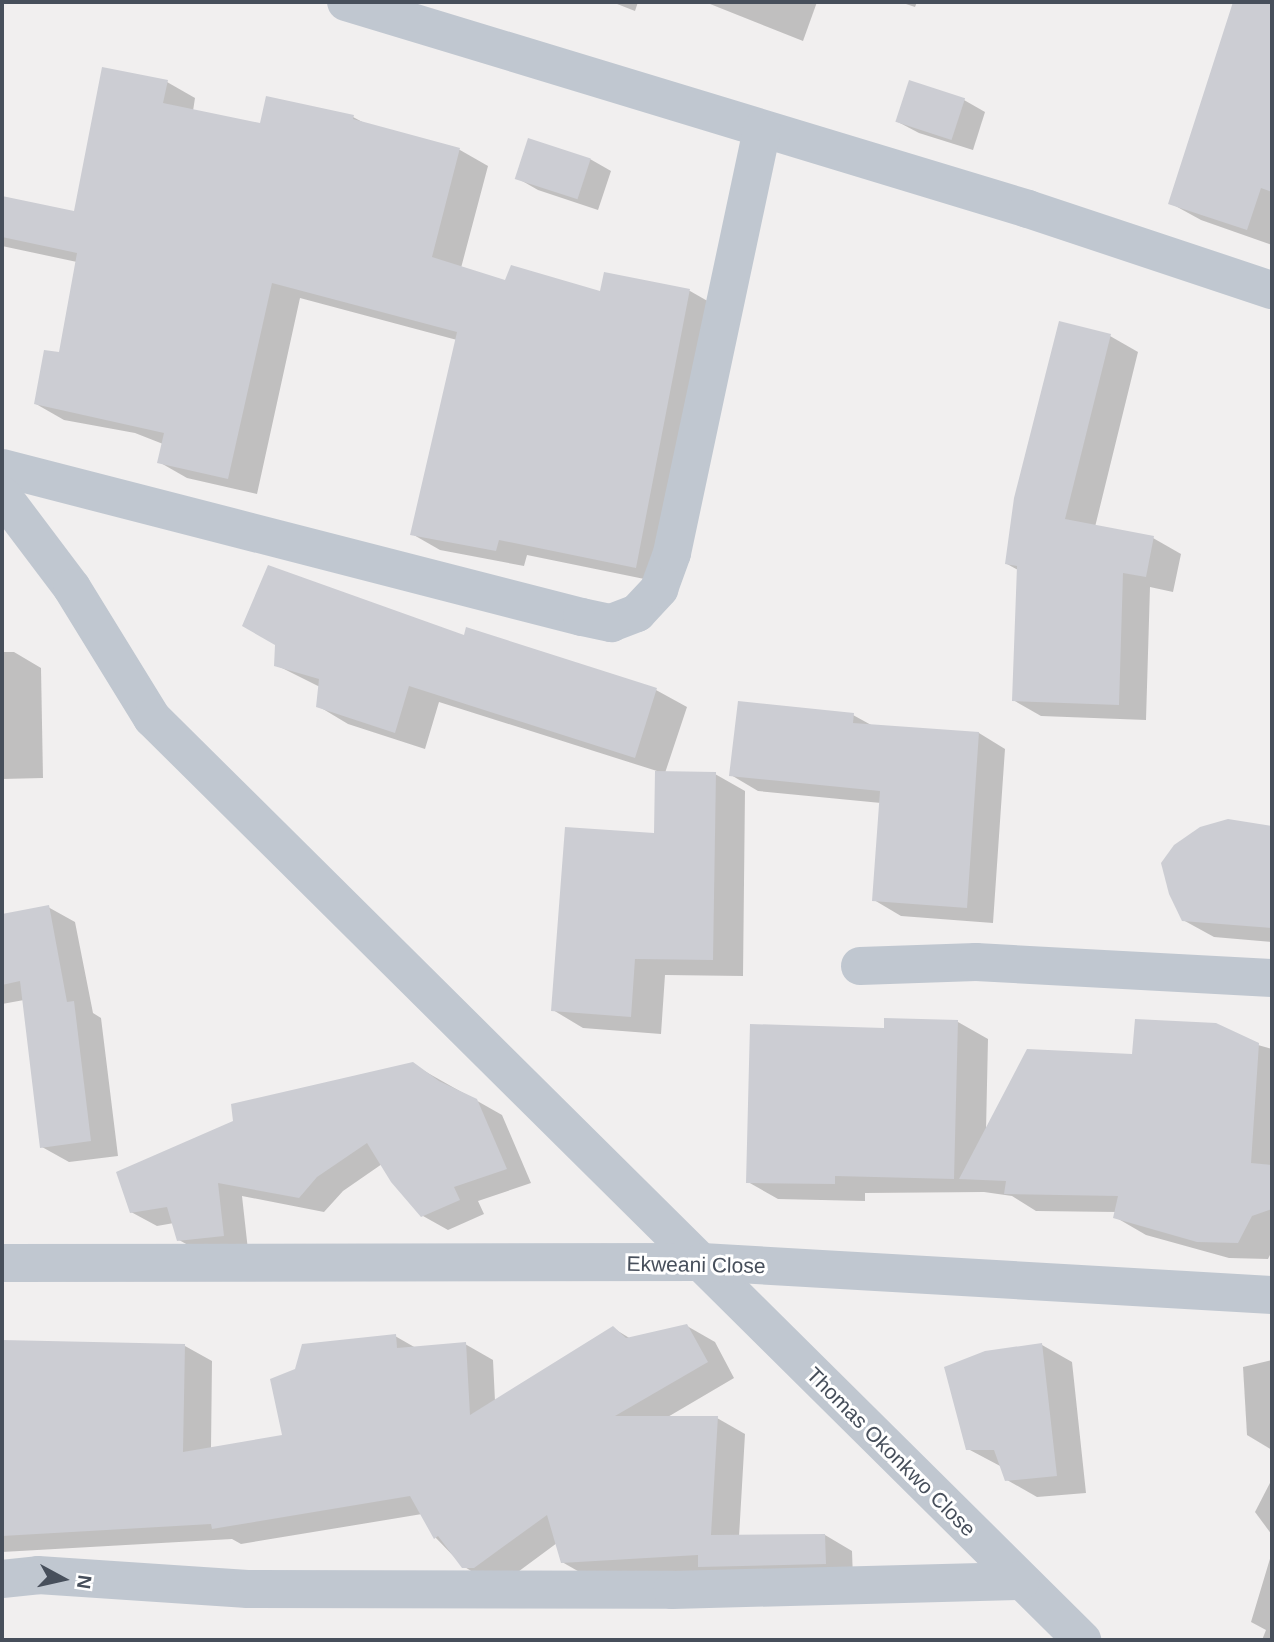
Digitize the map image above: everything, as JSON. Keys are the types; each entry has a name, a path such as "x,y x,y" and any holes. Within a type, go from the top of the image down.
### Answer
{"street":[{"path":"346,2 1028,209 1272,290"},
{"path":"2,468 582,617 611,623 637,613 659,589 672,553 762,129"},
{"name":"Thomas Okonkwo Close","path":"2,495 72,588 152,718 1082,1640"},
{"path":"860,965 976,962 1272,978"},
{"name":"Ekweani Close","path":"2,1263 118,1266 702,1262 1272,1295"},
{"path":"2,1579 38,1574 303,1589 672,1590 1021,1581"}],"building":[{"path":"1233,2 1272,2 1272,192 1261,188 1247,230 1168,204"},
{"path":"102,67 168,80 163,103 260,123 266,96 354,115 353,119 460,148 432,257 505,280 511,265 600,291 604,272 690,289 636,568 499,540 496,551 410,535 457,332 272,283 228,479 157,463 164,433 34,404 44,350 59,352 77,253 2,237 2,196 74,211"},
{"path":"909,80 965,98 952,140 895,122"},
{"path":"528,138 591,158 577,199 515,179"},
{"path":"1059,321 1111,334 1065,519 1154,536 1146,577 1123,573 1119,705 1012,701 1017,566 1005,564 1014,498"},
{"path":"268,565 464,635 466,627 657,688 635,758 409,686 395,733 316,707 319,679 274,666 275,645 242,626"},
{"path":"738,701 854,713 853,723 979,732 967,908 872,901 880,791 729,776"},
{"path":"655,771 716,772 713,960 635,959 631,1017 551,1011 565,827 654,833"},
{"path":"1228,819 1272,826 1272,928 1182,921 1169,894 1161,863 1174,845 1200,827"},
{"path":"49,905 67,1002 74,1001 91,1141 40,1148 20,981 2,985 2,914"},
{"path":"884,1018 958,1020 954,1179 835,1176 835,1184 746,1183 750,1024 884,1028"},
{"path":"1135,1019 1216,1023 1259,1043 1251,1163 1272,1165 1272,1209 1252,1216 1238,1243 1197,1242 1113,1218 1118,1196 1004,1194 1006,1181 959,1179 1027,1049 1132,1054"},
{"path":"413,1062 439,1081 477,1099 507,1169 454,1187 460,1200 421,1217 391,1182 367,1143 317,1177 299,1198 218,1183 224,1236 177,1241 167,1207 130,1213 116,1172 233,1121 231,1104"},
{"path":"687,1324 708,1362 615,1416 718,1416 711,1535 825,1534 826,1564 698,1567 698,1555 561,1563 547,1515 474,1568 462,1568 438,1536 434,1539 410,1496 212,1529 211,1524 2,1536 2,1340 185,1344 183,1452 282,1435 270,1379 295,1369 302,1344 396,1334 397,1348 466,1342 470,1415 613,1326 626,1338"},
{"path":"1042,1343 1057,1476 1005,1481 994,1450 966,1450 944,1367 985,1351"}]}
